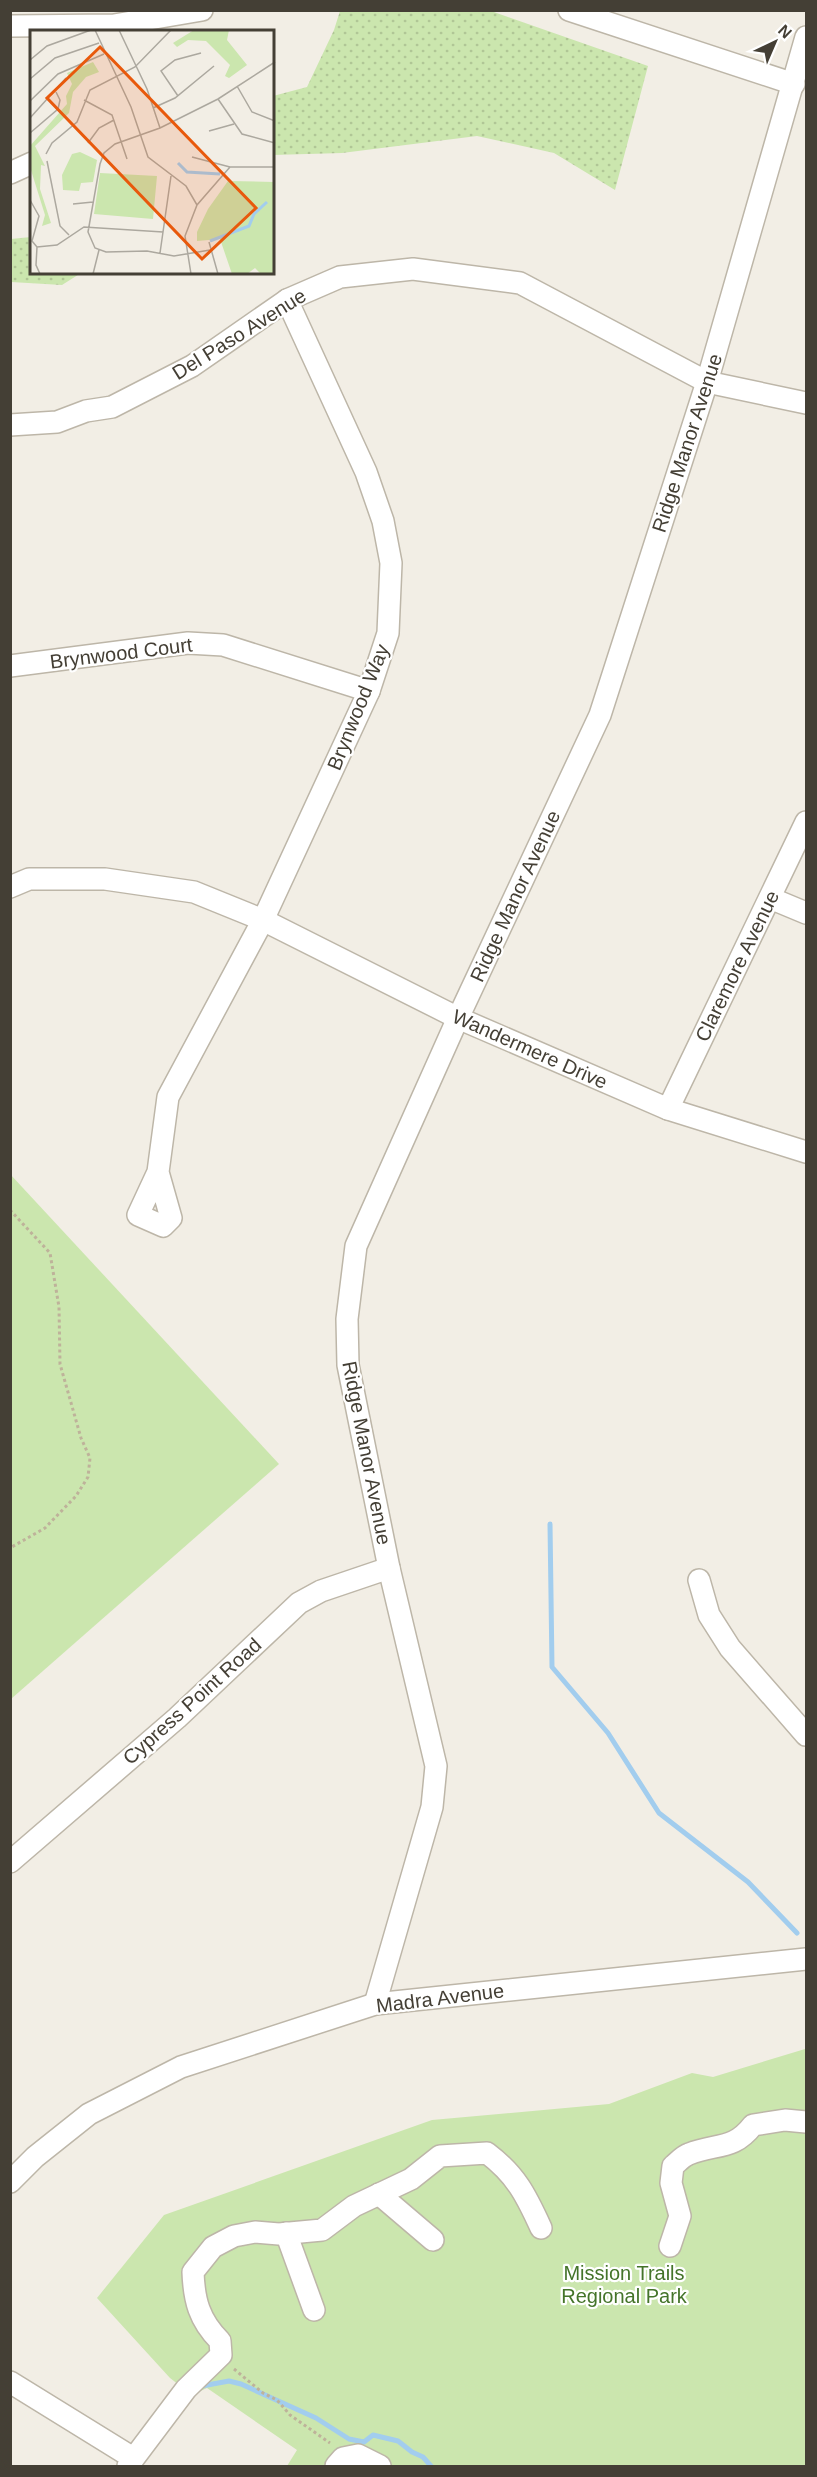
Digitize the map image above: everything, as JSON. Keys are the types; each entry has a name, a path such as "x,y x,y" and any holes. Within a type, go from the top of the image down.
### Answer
{"street":[{"path":"10,26 113,28 202,10"},
{"path":"569,10 794,84"},
{"name":"Ridge Manor Avenue","path":"375,2004 432,1807 436,1766 389,1568 348,1365 347,1319 356,1246 458,1018 600,715 707,382 807,37"},
{"path":"10,173 30,164"},
{"name":"Del Paso Avenue","path":"10,425 57,422 86,411 112,407 192,366 286,300 340,277 413,269 520,283 707,382 807,403"},
{"name":"Brynwood Way","path":"158,1172 168,1097 263,920 369,691 388,633 391,563 383,521 366,472 286,300"},
{"name":"Brynwood Court","path":"10,666 199,643 223,645 369,691"},
{"name":"Claremore Avenue","path":"668,1109 807,822"},
{"name":"Wandermere Drive","path":"10,887 29,879 105,879 194,892 263,920 458,1018 668,1109 807,1152"},
{"path":"770,898 807,913"},
{"name":"Cypress Point Road","path":"10,1862 177,1718 299,1603 321,1591 389,1568"},
{"path":"699,1580 709,1615 730,1648 807,1735"},
{"name":"Madra Avenue","path":"10,2182 35,2157 90,2114 181,2067 375,2004 807,1959"},
{"path":"670,2246 680,2216 670,2183 673,2166 688,2154 723,2147 742,2139 753,2125 785,2121 807,2122"},
{"path":"10,2382 130,2462 186,2389 221,2355 220,2341 207,2328 194,2298 193,2272 213,2247 234,2236 255,2232 285,2233 322,2230 354,2206 411,2179 440,2156 487,2153 509,2170 530,2203 541,2228"},
{"path":"379,2194 433,2241"},
{"path":"285,2233 314,2310"},
{"path":"336,2466 343,2458 358,2455 380,2466"}],"path":[{"path":"10,1210 50,1253 59,1307 60,1364 81,1438 90,1458 88,1477 76,1496 45,1528 10,1548"},
{"path":"212,2364 227,2366 244,2375 263,2393 277,2400 304,2426 333,2446 358,2455"}],"green space":[{"path":"340,11 491,11 648,66 615,190 554,153 477,136 342,153 274,155 274,96 307,87 334,30"},
{"path":"30,237 30,274 79,274 62,285 11,282 11,239"},
{"path":"10,1174 279,1464 11,1699 10,1699"},
{"name":"Mission Trails Regional Park","path":"805,2049 806,2466 287,2466 297,2450 207,2388 192,2395 170,2378 97,2298 164,2215 432,2120 609,2104 692,2073 713,2077"}],"waterway":[{"path":"550,1524 552,1667 608,1733 659,1813 748,1882 797,1933"},
{"path":"202,2386 229,2381 241,2384 316,2418 349,2439 364,2442 373,2435 398,2441 423,2457 431,2466"}]}
